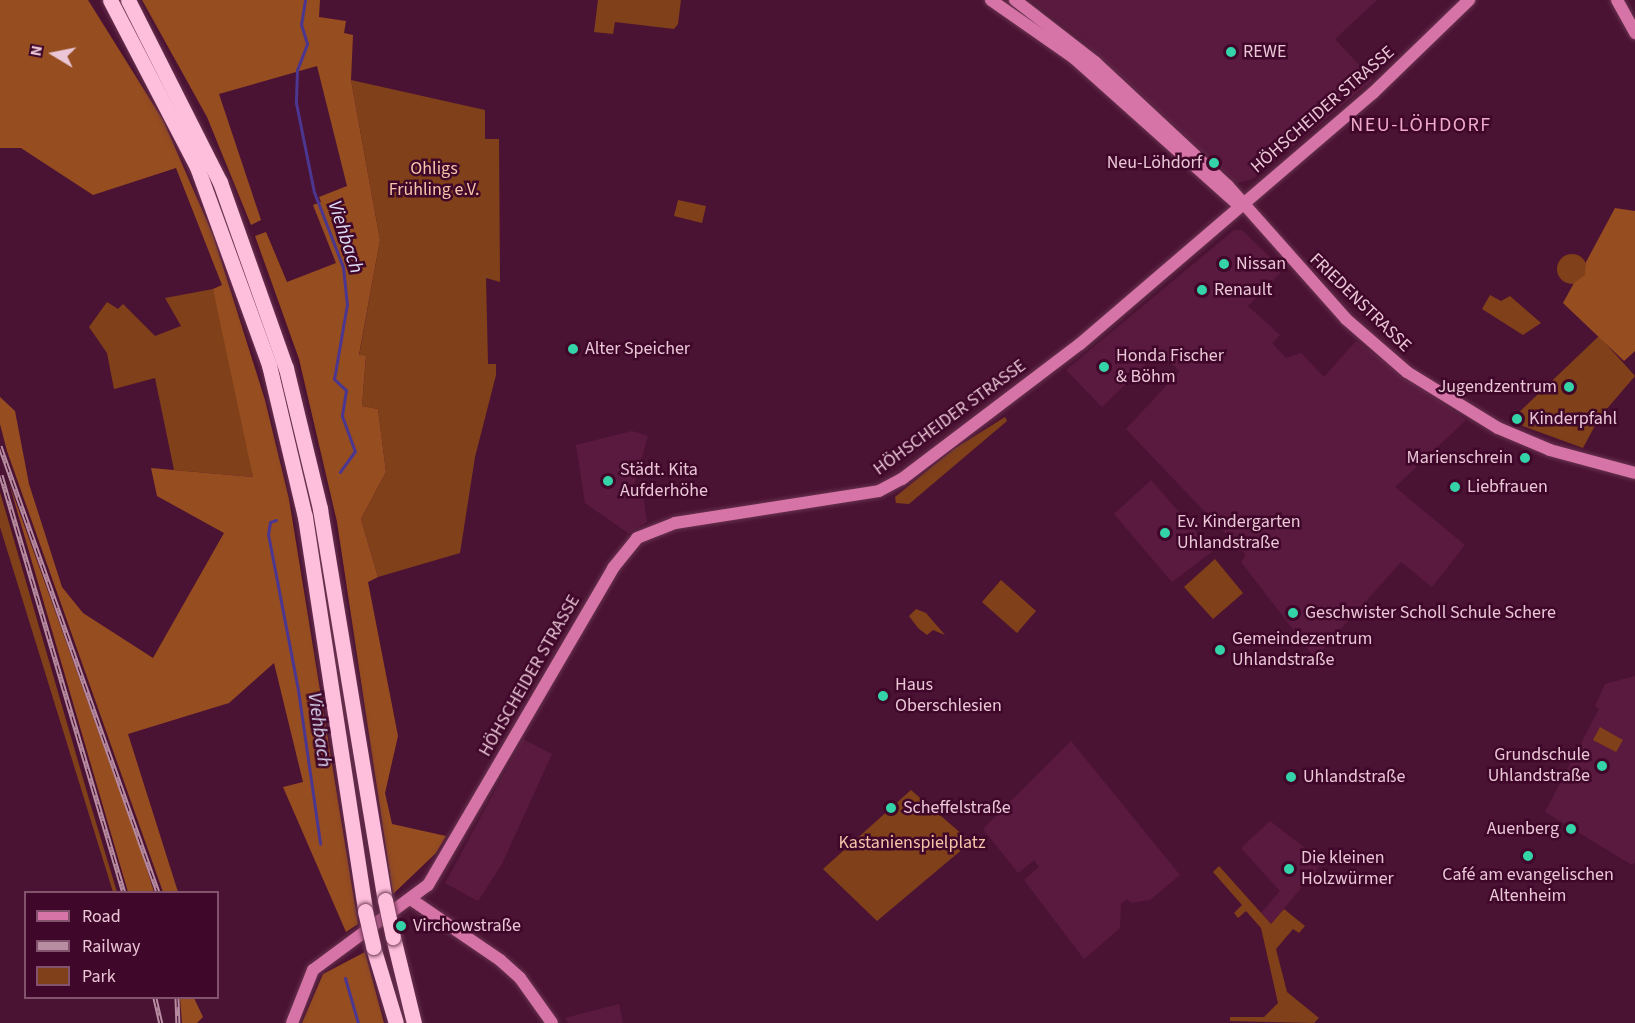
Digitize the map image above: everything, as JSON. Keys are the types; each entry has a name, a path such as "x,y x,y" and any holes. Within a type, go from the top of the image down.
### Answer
{"highway":[{"path":"110,0 175,121 226,238 269,365 299,484 365,911 373,947 396,1023"},
{"path":"128,0 201,138 242,234 286,368 320,509 385,900 414,1023"}],"street":[{"name":"FRIEDENSTRASSE","path":"991,0 1074,58 1240,206 1347,321 1427,386 1509,433 1550,450 1635,473"},
{"name":"FRIEDENSTRASSE","path":"1015,0 1095,62 1227,186 1240,206"},
{"name":"HÖHSCHEIDER STRASSE","path":"292,1023 313,970 412,900 451,852 594,599 637,538 675,523 862,495 895,484 1050,369 1373,93 1469,0"},
{"path":"1617,0 1635,33"},
{"path":"412,900 500,960 552,1023"}],"shaded area":[{"path":"0,0 88,0 163,120 213,235 265,400 289,499 358,924 346,932 283,787 303,782 274,663 229,703 128,734 178,891 163,891 7,451 0,424 0,397 15,411 29,484 62,587 83,613 153,658 224,533 157,496 151,468 253,477 213,289 222,285 176,168 93,195 21,148 0,148"},
{"path":"142,0 320,0 319,17 346,21 344,33 353,35 351,80 380,240 359,355 366,356 362,406 378,409 386,472 361,519 378,577 368,582 398,736 385,793 392,824 446,836 436,853 393,894 337,522 299,359 255,236 266,232 287,282 336,263 313,205 321,202 319,197 347,186 317,66 219,94 261,220 251,225 207,117"},
{"path":"1030,0 1377,0 1335,39 1373,80 1253,179 1237,183 1081,39"},
{"path":"1615,208 1635,211 1635,351 1624,361 1563,303 1574,283 1585,275 1586,262"},
{"path":"1234,230 1242,230 1283,270 1248,306 1280,335 1272,343 1286,358 1301,353 1324,377 1356,341 1466,420 1395,487 1465,545 1432,587 1401,562 1315,658 1241,562 1246,555 1126,429 1180,371 1158,352 1102,407 1066,370"},
{"name":"Städt. Kita Aufderhöhe","path":"632,431 648,436 634,485 642,486 647,522 628,533 585,503 576,445"},
{"name":"Ev. Kindergarten Uhlandstraße","path":"1151,480 1213,551 1172,582 1114,514"},
{"path":"9,483 154,891 128,891"},
{"name":"Grundschule Uhlandstraße","path":"1635,676 1635,862 1632,865 1545,812 1599,709 1595,706 1605,684"},
{"path":"523,739 552,754 502,864 478,901 445,883"},
{"path":"1071,741 1180,875 1150,900 1131,903 1127,899 1121,904 1120,928 1084,959 1024,880 1039,867 1034,860 1018,873 983,829"},
{"name":"Die kleinen Holzwürmer","path":"1270,821 1323,862 1271,924 1261,913 1280,891 1241,848"},
{"path":"365,952 384,1023 302,1023 323,974"},
{"path":"180,999 194,999 203,1017 197,1023 182,1023"},
{"path":"619,1004 623,1023 568,1023 565,1018"}],"green space":[{"path":"598,0 681,0 678,24 674,29 615,22 613,34 594,32"},
{"name":"Ohligs Frühling e.V.","path":"351,80 485,110 485,139 499,139 500,282 486,278 488,364 496,364 496,375 475,457 460,553 378,577 361,519 386,472 378,409 362,406 366,357 359,356 380,240"},
{"path":"678,200 706,206 702,223 674,216"},
{"path":"1572,254 1578,255 1586,263 1586,275 1578,283 1572,284 1566,283 1558,275 1557,269 1558,263 1566,255"},
{"path":"213,289 231,355 253,477 174,470 155,378 114,389 107,353 89,327 107,302 118,309 123,304 155,336 181,326 165,298"},
{"path":"1490,295 1501,301 1510,296 1541,323 1523,335 1482,309"},
{"path":"1599,336 1635,376 1599,418 1583,448 1514,423 1513,418"},
{"path":"1005,417 1007,421 909,504 896,503 895,497 954,449"},
{"path":"0,492 117,891 113,891 0,527"},
{"path":"1215,559 1243,593 1213,619 1184,587"},
{"path":"1001,580 1036,611 1017,633 982,602"},
{"path":"916,609 926,613 945,635 933,630 927,635 918,628 909,616"},
{"path":"1600,727 1623,740 1616,752 1593,740"},
{"name":"Kastanienspielplatz","path":"911,790 971,842 877,921 823,869"},
{"path":"1219,866 1271,924 1284,909 1305,926 1299,933 1293,929 1276,949 1287,992 1319,1018 1314,1023 1230,1021 1230,1017 1264,1017 1278,1003 1261,928 1246,911 1238,918 1234,913 1242,905 1213,872"}],"waterway":[{"name":"Viehbach","path":"305,0 301,24 307,44 297,70 296,103 314,192 343,267 347,304 334,379 346,390 342,416 355,451 340,472"},
{"name":"Viehbach","path":"276,520 270,522 268,534 298,690 320,843"},
{"name":"Viehbach","path":"345,978 358,1023"}],"railway":[{"path":"0,446 158,891"},
{"path":"1,475 124,891"},
{"path":"155,999 161,1023"},
{"path":"177,999 178,1023"}],"place":[{"name":"REWE","path":"1231,52"},
{"name":"Neu-Löhdorf","path":"1214,163"},
{"name":"Nissan","path":"1224,264"},
{"name":"Renault","path":"1202,290"},
{"name":"Alter Speicher","path":"573,349"},
{"name":"Honda Fischer & Böhm","path":"1104,367"},
{"name":"Jugendzentrum","path":"1569,387"},
{"name":"Kinderpfahl","path":"1517,419"},
{"name":"Marienschrein","path":"1525,458"},
{"name":"Städt. Kita Aufderhöhe","path":"608,481"},
{"name":"Liebfrauen","path":"1455,487"},
{"name":"Ev. Kindergarten Uhlandstraße","path":"1165,533"},
{"name":"Geschwister Scholl Schule Schere","path":"1293,613"},
{"name":"Gemeindezentrum Uhlandstraße","path":"1220,650"},
{"name":"Haus Oberschlesien","path":"883,696"},
{"name":"Grundschule Uhlandstraße","path":"1602,766"},
{"name":"Uhlandstraße","path":"1291,777"},
{"name":"Scheffelstraße","path":"891,808"},
{"name":"Auenberg","path":"1571,829"},
{"name":"Café am evangelischen Altenheim","path":"1528,856"},
{"name":"Die kleinen Holzwürmer","path":"1289,869"},
{"name":"Virchowstraße","path":"401,926"}],"district":[{"name":"NEU-LÖHDORF","path":"1421,125"}]}
